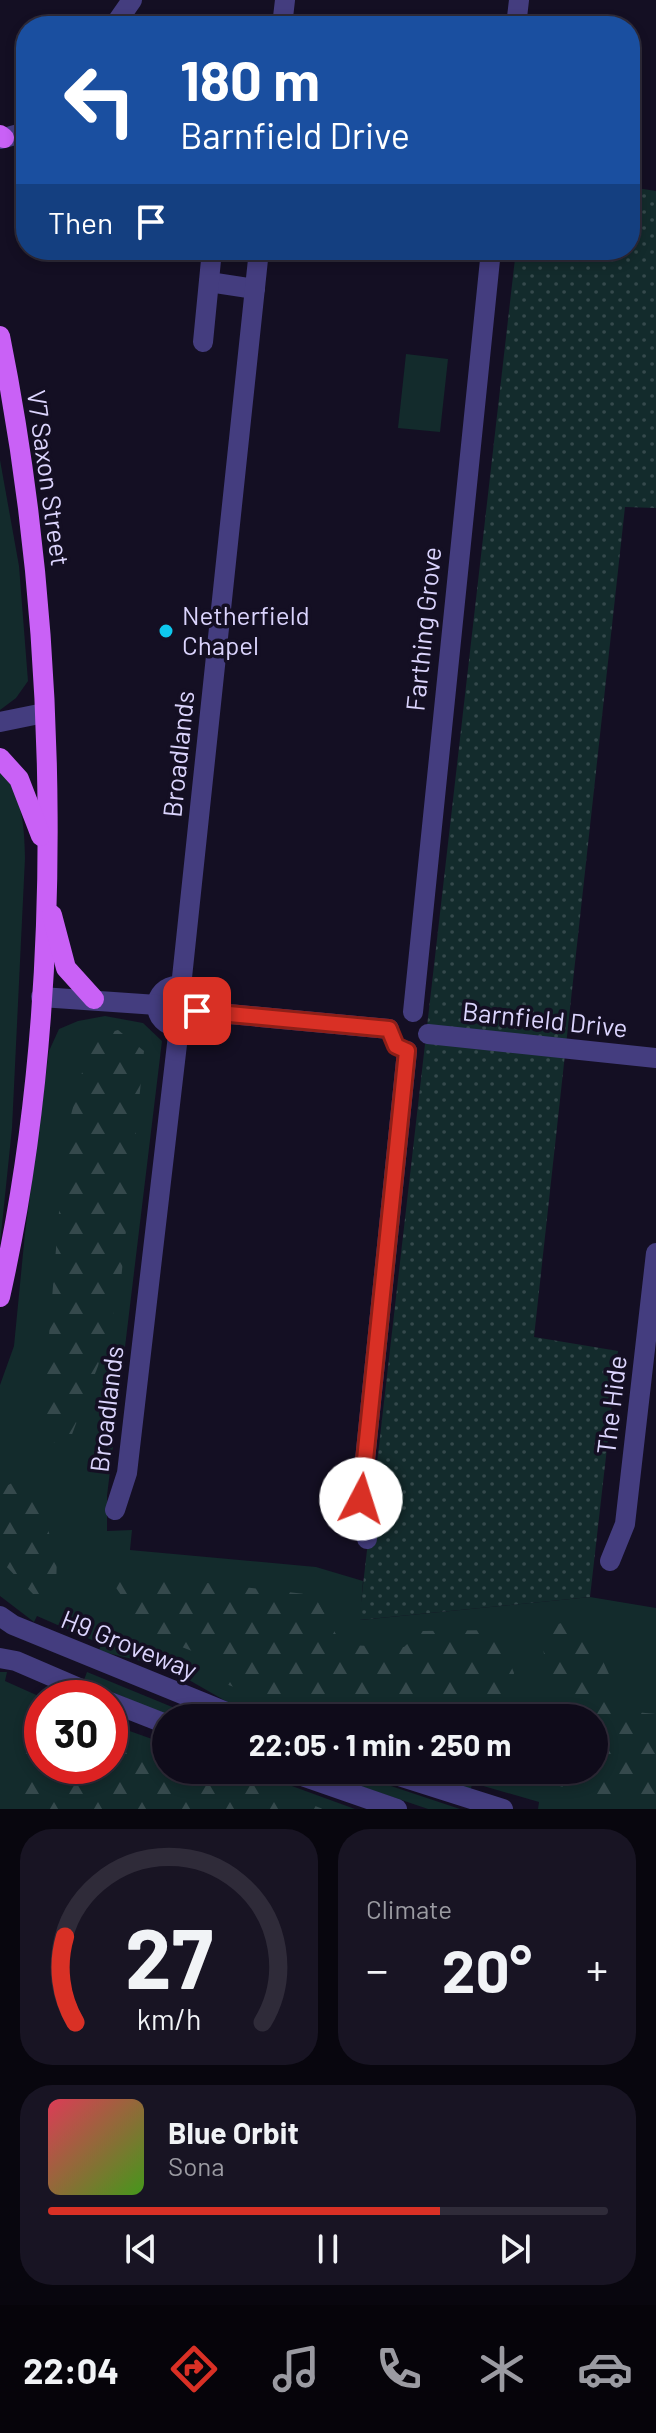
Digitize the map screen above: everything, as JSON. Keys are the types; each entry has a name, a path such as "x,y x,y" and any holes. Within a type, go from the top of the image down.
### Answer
{"main road":[{"name":"V7 Saxon Street","path":"0,336 25,489 34,567 44,713 46,851 41,997 26,1153 0,1297"},
{"path":"0,758 19,779 46,851"},
{"path":"45,879 62,958 94,999"}],"street":[{"path":"203,342 211,260"},
{"name":"Broadlands","path":"181,987 258,260"},
{"name":"Farthing Grove","path":"413,1012 490,260"},
{"path":"209,282 255,289"},
{"path":"0,722 44,713"},
{"path":"181,987 193,993 197,1011 188,1024 179,1027 166,1023 157,1005 163,992 181,987"},
{"path":"41,997 157,1005"},
{"path":"197,1011 389,1029"},
{"path":"413,1012 423,1018 428,1034 424,1045 407,1051 396,1046 389,1029 397,1016 413,1012"},
{"name":"Broadlands","path":"115,1510 127,1473 179,1027"},
{"name":"Barnfield Drive","path":"428,1034 656,1058"},
{"path":"367,1539 361,1499 407,1051"},
{"name":"The Hide","path":"610,1561 625,1524 656,1253"},
{"name":"H9 Groveway","path":"0,1616 29,1632 206,1704"},
{"path":"8,1660 58,1680"},
{"path":"128,1709 152,1718"},
{"path":"325,1784 397,1809"},
{"path":"424,1784 503,1809"}],"green space":[{"path":"640,189 656,191 656,508 625,507 534,1337 618,1351 590,1597 359,1620 515,260 640,260"},
{"path":"406,354 448,359 440,432 398,428"},
{"path":"0,460 19,566 28,681 16,698 0,710"},
{"path":"0,770 18,801 25,858 12,1128 0,1244"},
{"path":"105,1016 143,1023 162,1041 107,1496 107,1531 132,1530 130,1550 316,1567 363,1581 360,1620 590,1597 656,1608 656,1809 538,1809 539,1802 476,1784 608,1784 608,1704 232,1704 182,1676 183,1668 151,1658 149,1663 99,1651 101,1644 37,1616 34,1622 0,1596 0,1385 14,1346 49,1051 59,1029 78,1021"},
{"path":"118,1030 144,1051 120,1290 98,1366 66,1450 41,1434 65,1138 91,1038"},
{"path":"28,1475 57,1555 56,1587 35,1596 0,1560 0,1489"},
{"path":"181,1580 314,1595 342,1645 404,1647 421,1631 497,1630 514,1673 511,1704 280,1704 223,1683 205,1656 148,1634 112,1582"},
{"path":"582,1615 613,1683 614,1710 656,1714 656,1802 599,1797 553,1784 608,1784 608,1704 547,1704 548,1677 540,1631"},
{"path":"0,1672 7,1672 5,1681 24,1690 24,1784 128,1784 128,1730 152,1739 152,1784 286,1784 355,1809 0,1809"},
{"path":"87,1672 106,1680 84,1680"},
{"path":"128,1689 165,1704 152,1704 152,1709 128,1699"},
{"path":"128,1741 152,1751 152,1784 257,1784 323,1809 29,1809 22,1785 24,1761 24,1784 128,1784"},
{"path":"354,1784 385,1784 460,1809 428,1809"},
{"path":"453,1784 473,1784 470,1790"}],"place":[{"name":"Netherfield Chapel","path":"166,631"}],"route":[{"path":"197,1011 389,1029 396,1046 407,1051 361,1499"}]}
